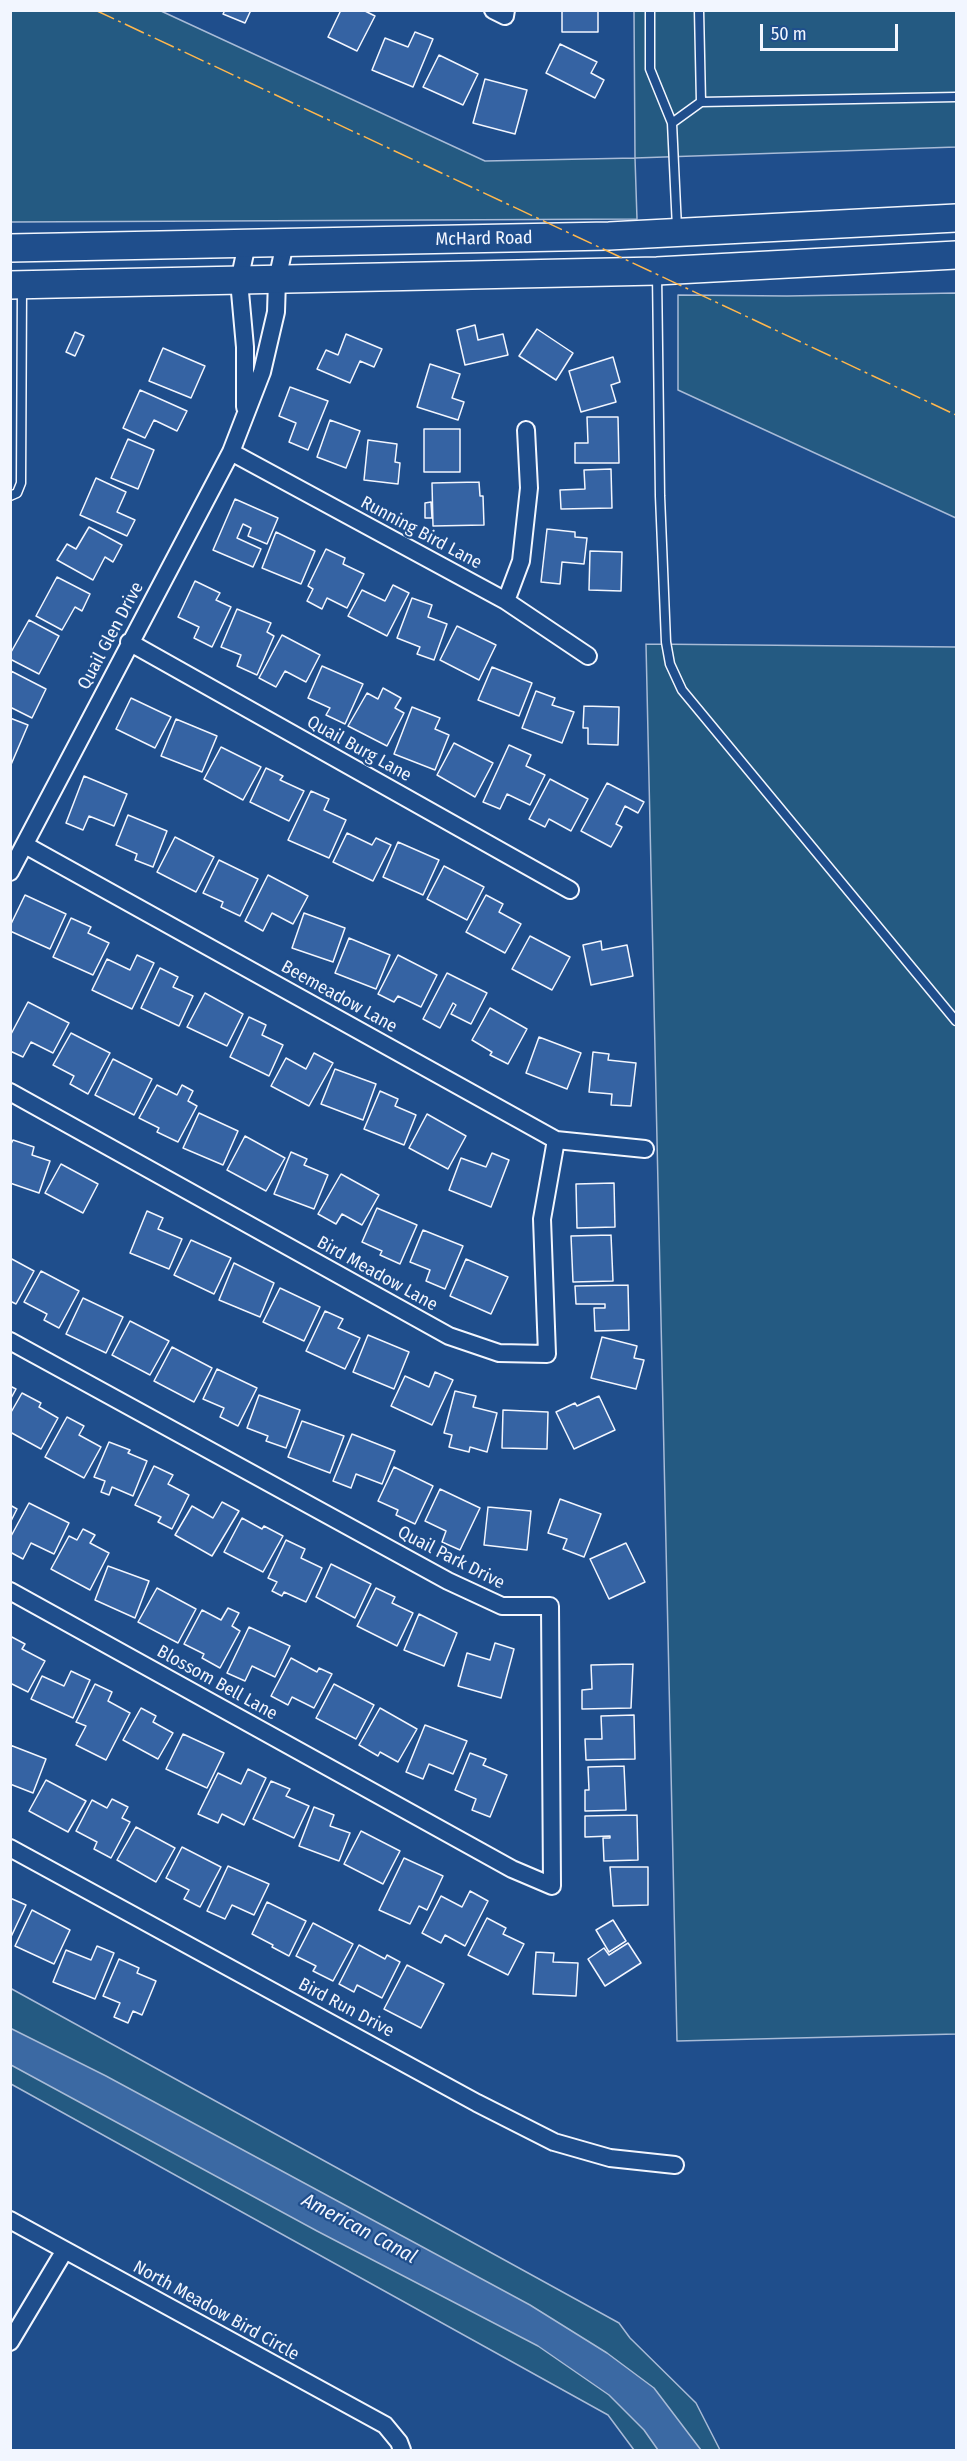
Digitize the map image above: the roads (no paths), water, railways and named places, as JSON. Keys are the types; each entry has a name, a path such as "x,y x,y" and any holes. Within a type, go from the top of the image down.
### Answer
{"main road":[{"name":"McHard Road","path":"10,248 598,237 957,218"},
{"name":"McHard Road","path":"16,285 657,270 957,255"}],"street":[{"path":"492,10 506,16 506,10"},
{"name":"Quail Glen Drive","path":"245,417 244,347 239,281 247,243"},
{"name":"Quail Glen Drive","path":"10,872 231,452 265,362 276,312 277,280 285,243"},
{"path":"506,601 521,561 529,488 526,430"},
{"name":"Running Bird Lane","path":"231,452 506,601 588,656"},
{"name":"Quail Burg Lane","path":"129,642 570,890"},
{"name":"Beemeadow Lane","path":"25,845 556,1140 645,1149"},
{"name":"Bird Meadow Lane","path":"10,1092 449,1336 499,1353 546,1354 542,1219 556,1140"},
{"name":"Quail Park Drive","path":"10,1341 448,1581 502,1606 550,1606 552,1886 512,1869 404,1809"},
{"name":"Blossom Bell Lane","path":"10,1591 404,1809"},
{"name":"Bird Run Drive","path":"10,1848 477,2103 554,2142 610,2158 675,2164"},
{"name":"North Meadow Bird Circle","path":"10,2220 385,2425 400,2446"},
{"path":"10,2342 65,2250"}],"lane":[{"path":"650,10 650,69 672,123 677,233"},
{"path":"699,10 701,102"},
{"path":"672,123 701,102 957,97"},
{"path":"657,270 660,496 666,642 670,664 682,690 957,1021"},
{"path":"10,495 17,493 21,483 16,285"}],"water":[{"name":"American Canal","path":"10,2028 106,2076 530,2305 607,2353 654,2388 701,2450 658,2450 644,2430 609,2395 538,2346 317,2231 11,2065"}]}
